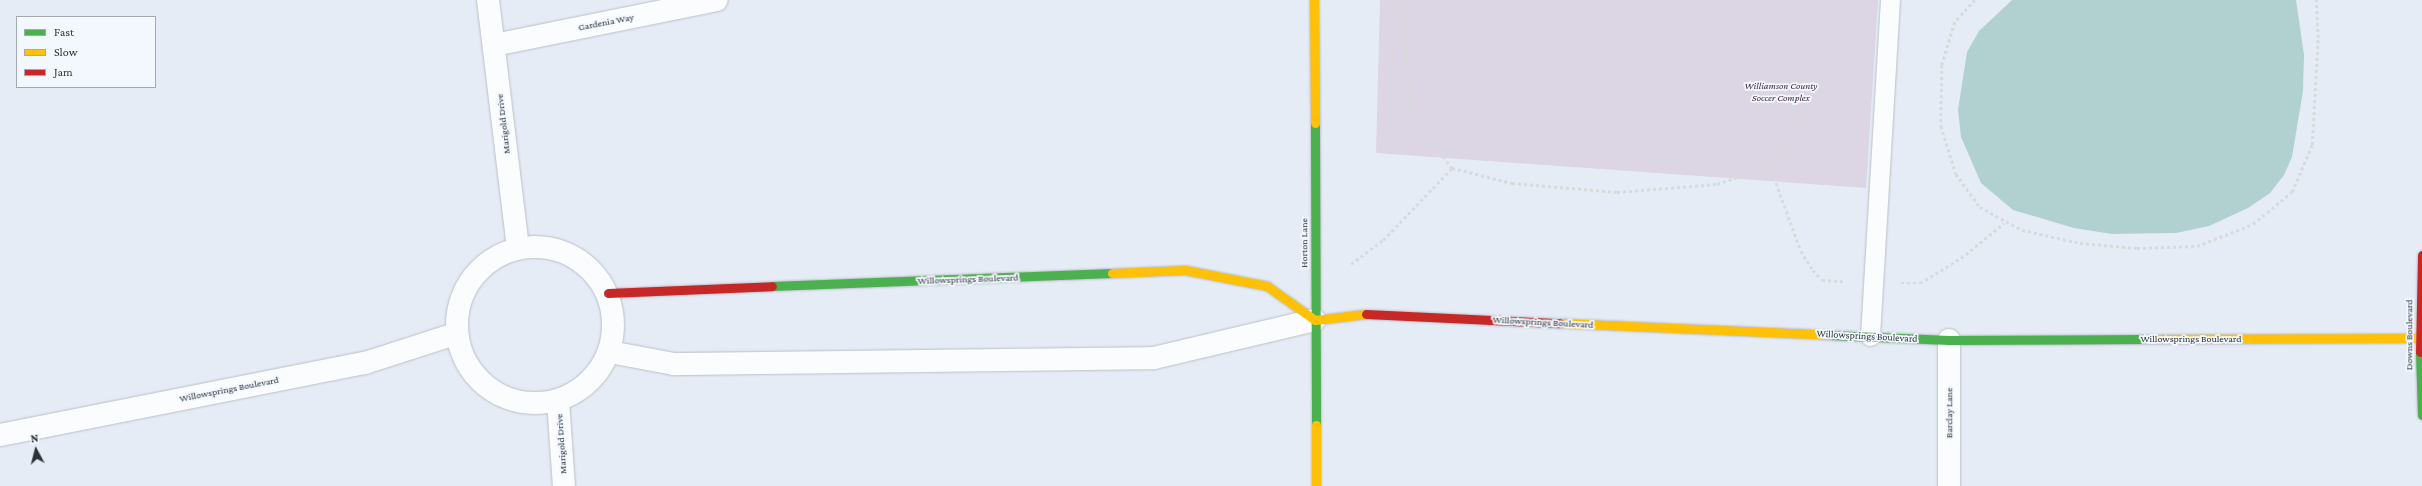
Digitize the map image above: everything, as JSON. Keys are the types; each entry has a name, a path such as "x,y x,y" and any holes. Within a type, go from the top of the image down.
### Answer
{"street":[{"name":"Marigold Drive","path":"488,0 518,247"},
{"name":"Gardenia Way","path":"494,45 718,0"},
{"name":"Horton Lane","path":"1314,0 1316,486"},
{"path":"518,247 560,249 588,266 608,293 615,322 610,352 592,381 558,401 518,403 486,388 462,357 455,334 458,302 477,270 518,247"},
{"name":"Downs Boulevard","path":"2422,256 2419,338 2422,415"},
{"name":"Willowsprings Boulevard","path":"608,293 1185,270 1267,286 1315,320"},
{"name":"Willowsprings Boulevard","path":"610,352 674,364 1154,358 1315,320 1363,314 1949,340 2419,338"},
{"name":"Willowsprings Boulevard","path":"0,436 365,363 455,334"},
{"name":"Barclay Lane","path":"1949,340 1949,486"},
{"name":"Marigold Drive","path":"558,401 564,486"}],"lane":[{"path":"1870,336 1890,0"}],"path":[{"path":"1402,0 1410,113 1452,168 1512,183 1617,192 1717,184 1770,166 1797,140 1808,109 1813,78 1816,0"},
{"path":"1975,0 1955,22 1942,65 1941,126 1956,174 1980,206 2022,230 2080,243 2137,248 2197,246 2253,224 2292,192 2312,145 2318,38 2316,0"},
{"path":"1351,264 1383,240 1452,168"}],"green space":[{"name":"Williamson County Soccer Complex","path":"1380,0 1878,0 1866,188 1376,153"}],"shaded area":[{"path":"2012,0 2296,0 2304,55 2303,91 2292,157 2284,175 2270,193 2248,208 2209,226 2176,233 2112,234 2074,228 2013,210 1981,183 1961,137 1958,110 1967,52 1979,31"}],"traffic: fast":[{"path":"1315,123 1316,425"},
{"path":"772,286 1112,273"},
{"path":"1830,335 1949,340 2148,339"},
{"path":"2420,352 2422,415"}],"traffic: slow":[{"path":"1314,0 1315,123"},
{"path":"1112,273 1185,270 1267,286 1315,320 1366,314"},
{"path":"1560,323 1830,335"},
{"path":"2148,339 2419,338"},
{"path":"1316,425 1316,486"}],"traffic: jam":[{"path":"2420,352 2422,255"},
{"path":"608,293 772,286"},
{"path":"1366,314 1560,323"}]}
